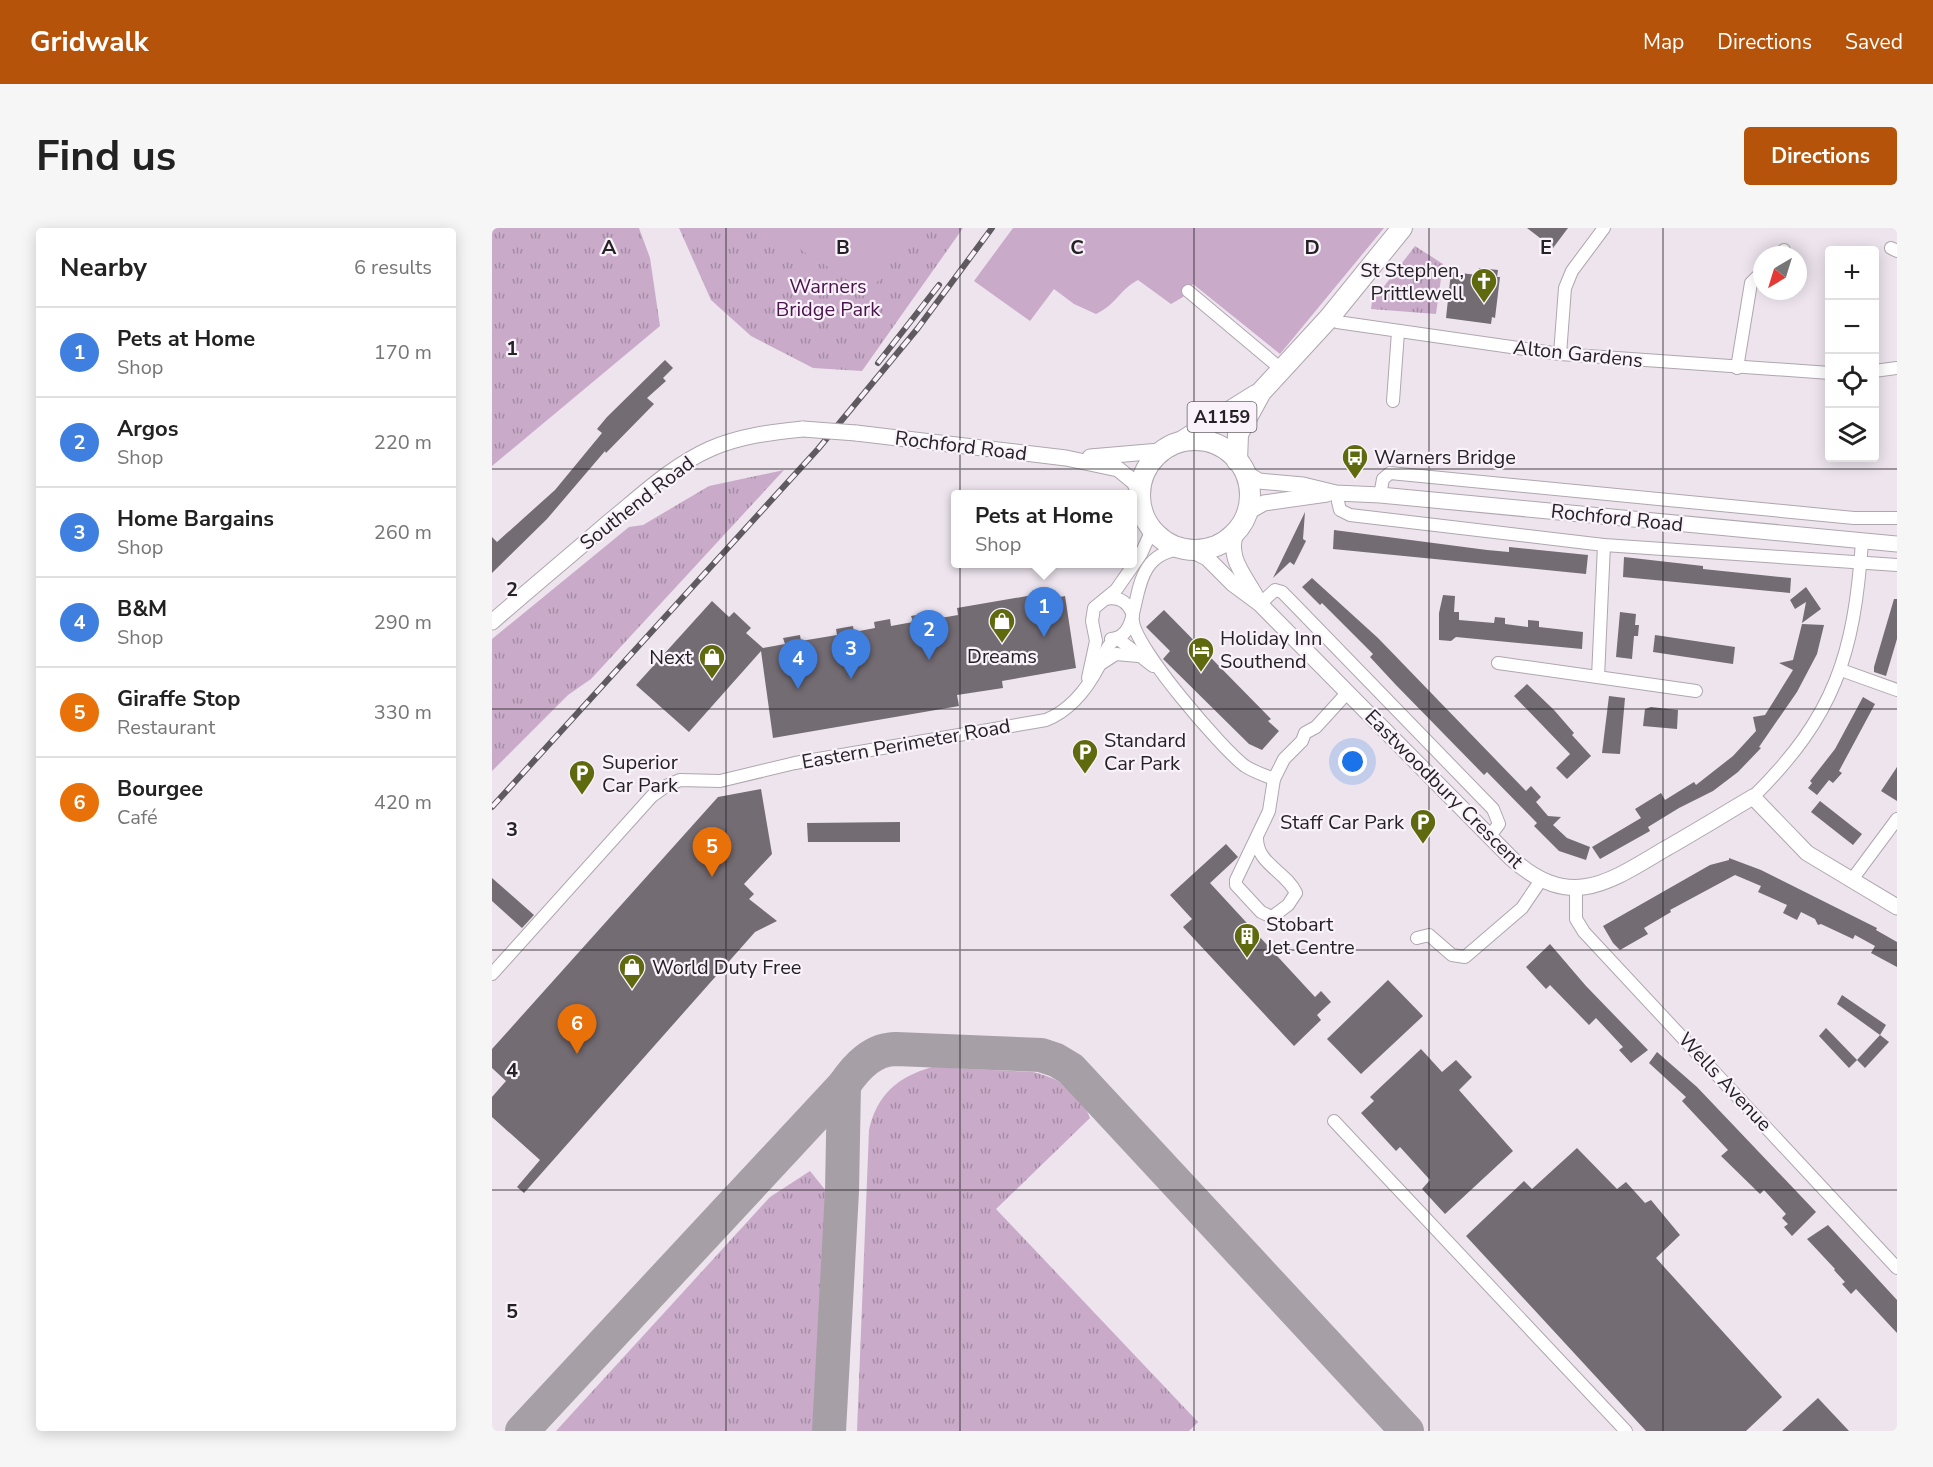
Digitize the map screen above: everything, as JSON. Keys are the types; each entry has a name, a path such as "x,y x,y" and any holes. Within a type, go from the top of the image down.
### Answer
{"main road":[{"name":"A1159","path":"1248,512 1250,491 1240,466 1238,434 1261,392 1329,318 1402,228"},
{"name":"A1159","path":"1160,451 1182,441 1261,392"},
{"name":"A1159","path":"1182,441 1203,439 1218,445 1240,466"},
{"path":"1160,451 1144,474 1142,498 1149,522 1160,536 1187,550 1217,545 1237,530 1248,512"}],"street":[{"path":"1560,354 1565,288 1572,272 1604,228"},
{"path":"1737,368 1750,283 1753,280"},
{"path":"1188,291 1281,369"},
{"name":"Alton Gardens","path":"1329,318 1337,322 1398,332 1560,354 1825,373"},
{"path":"1393,401 1398,332"},
{"path":"1879,370 1897,368"},
{"name":"Rochford Road","path":"803,429 856,433 1066,458 1125,473 1134,482 1142,498"},
{"name":"Southend Road","path":"492,622 659,481 690,459 712,448 768,432 803,429"},
{"name":"Rochford Road","path":"1066,458 1130,456 1160,451"},
{"name":"Rochford Road","path":"1240,466 1259,481 1303,485 1336,493"},
{"path":"1380,495 1383,479 1390,473 1854,518 1897,518"},
{"path":"1336,493 1340,510 1350,515 1604,545 1897,565"},
{"name":"Rochford Road","path":"1248,512 1264,503 1336,493 1380,495 1897,544"},
{"path":"1137,560 1146,547 1151,532 1149,522"},
{"name":"Eastwoodbury Crescent","path":"1237,530 1232,543 1233,556 1260,604 1342,698 1521,867 1541,880 1576,888 1613,880 1753,797 1806,739 1827,703 1842,670 1853,625 1862,542"},
{"path":"1598,677 1604,545"},
{"path":"1117,638 1128,631 1135,597 1149,566 1164,553 1187,550"},
{"name":"Eastwoodbury Crescent","path":"1187,550 1207,558 1233,584 1260,604"},
{"path":"1131,568 1116,590 1094,608 1093,627 1101,636 1117,638 1158,670"},
{"path":"1260,604 1271,592 1282,592 1493,809 1499,824 1490,836"},
{"path":"1105,599 1121,600 1129,606 1137,635 1158,670 1243,764 1277,774"},
{"name":"Eastern Perimeter Road","path":"1087,684 1096,641 1093,627"},
{"name":"Eastern Perimeter Road","path":"492,974 652,796 675,781 713,782 795,763 1046,720 1069,706 1100,666 1107,649 1117,638"},
{"path":"1100,666 1116,654 1128,653 1139,657"},
{"path":"1498,663 1696,691"},
{"path":"1842,670 1897,690"},
{"path":"1257,837 1258,850 1296,894 1288,905 1272,917 1261,912 1236,885 1236,880 1269,811 1277,774 1305,733 1316,727 1342,698"},
{"path":"1753,797 1807,853 1897,907"},
{"path":"1851,881 1897,819"},
{"path":"1474,949 1522,908 1541,880"},
{"name":"Wells Avenue","path":"1576,888 1579,925 1897,1268"},
{"path":"1334,1121 1626,1431"}],"green space":[{"path":"492,228 639,228 650,258 660,326 492,466"},
{"name":"Warners Bridge Park","path":"679,228 963,228 862,371 813,368 751,336 711,300"},
{"path":"766,228 912,228 870,293"},
{"path":"1013,228 1384,228 1280,354 1193,284 1183,297 1171,304 1138,280 1126,288 1109,306 1096,314 1074,304 1054,289 1030,321 974,281"},
{"path":"1415,246 1443,264 1436,314 1371,309 1372,302"},
{"path":"784,470 591,679 568,695 492,771 492,639 629,527 643,525 709,486"},
{"path":"932,1067 1033,1072 1061,1083 1081,1100 1090,1118 996,1209 1198,1422 1189,1431 857,1431 869,1130 877,1106 891,1089 909,1076"},
{"path":"810,1171 831,1197 820,1431 556,1431 770,1197"}],"building":[{"path":"1527,228 1568,228 1553,248"},
{"path":"1479,268 1498,270 1497,277 1500,277 1495,318 1492,317 1491,324 1446,318 1451,272 1478,275"},
{"path":"665,360 673,368 663,378 666,381 647,398 654,404 606,453 605,451 547,519 492,573 492,537 497,542 555,490 602,433 597,429 607,417"},
{"path":"1305,512 1303,539 1306,541 1294,565 1290,562 1273,578"},
{"path":"1334,530 1487,550 1509,552 1509,547 1588,555 1586,574 1333,549"},
{"path":"1624,557 1703,566 1703,569 1791,578 1790,593 1623,577"},
{"path":"1312,578 1378,638 1526,791 1531,786 1541,797 1536,802 1548,816 1561,817 1553,825 1567,838 1590,847 1586,860 1559,851 1534,826 1537,823 1487,772 1484,775 1395,684 1370,657 1373,654 1322,603 1320,605 1302,587"},
{"path":"1806,587 1821,609 1802,623 1806,602 1795,609 1790,600"},
{"path":"1033,595 1034,602 1065,596 1076,668 1002,681 1003,688 957,695 959,706 773,738 761,651 689,732 636,685 712,601 729,617 734,612 751,628 746,633 763,648 785,644 783,638 800,635 801,641 837,635 836,629 853,626 854,632 875,628 874,622 890,619 891,626 913,622 911,616 927,613 929,620 958,615 957,608"},
{"path":"1443,595 1455,596 1454,612 1459,612 1459,620 1494,623 1495,617 1505,618 1505,624 1528,627 1528,620 1539,621 1539,627 1583,632 1582,649 1456,637 1451,641 1439,640 1439,613"},
{"path":"1894,599 1897,599 1897,639 1886,676 1874,672 1874,667"},
{"name":"Holiday Inn Southend","path":"1164,610 1271,719 1268,721 1279,731 1262,750 1249,744 1163,659 1170,651 1146,627"},
{"path":"1620,612 1636,614 1635,625 1639,625 1638,636 1634,636 1632,659 1616,657"},
{"path":"1802,624 1824,625 1817,654 1797,692 1759,747 1761,748 1738,772 1713,791 1679,808 1648,827 1650,831 1600,859 1592,847 1641,818 1635,809 1661,793 1665,800 1694,782 1696,785 1733,756 1756,731 1753,717 1765,715 1793,670 1779,663 1793,660"},
{"path":"1655,635 1735,647 1733,664 1653,652"},
{"path":"1527,684 1554,710 1591,756 1567,779 1556,768 1570,754 1514,696"},
{"path":"1609,696 1625,698 1620,754 1602,753"},
{"path":"1863,697 1875,704 1839,771 1842,773 1833,783 1829,780 1817,795 1808,788 1812,783 1810,781 1835,749"},
{"path":"1651,707 1678,710 1677,729 1643,726 1645,709"},
{"path":"1897,767 1897,801 1881,791"},
{"path":"761,789 772,854 744,884 754,894 749,899 777,921 755,932 524,1193 517,1187 540,1160 492,1117 492,1097 506,1081 492,1068 492,1049 718,797"},
{"path":"1820,801 1862,834 1853,845 1811,812"},
{"path":"900,822 900,842 808,842 807,823"},
{"name":"Stobart Jet Centre","path":"1226,844 1238,857 1210,883 1315,997 1321,991 1331,1002 1317,1015 1321,1020 1294,1046 1183,927 1192,919 1170,895"},
{"path":"1729,858 1761,870 1877,928 1876,930 1897,942 1897,967 1871,953 1875,946 1855,935 1853,939 1821,924 1818,925 1815,919 1801,912 1797,920 1783,913 1787,905 1758,892 1761,886 1735,875 1670,910 1671,912 1644,928 1648,934 1620,950 1613,943 1603,926 1710,865 1729,860"},
{"path":"492,878 534,915 522,928 492,901"},
{"path":"1550,944 1586,986 1648,1050 1631,1063 1619,1050 1623,1047 1596,1018 1589,1025 1550,985 1546,989 1526,967"},
{"path":"1388,980 1423,1016 1361,1074 1327,1039"},
{"path":"1842,995 1886,1025 1880,1035 1837,1004"},
{"path":"1826,1028 1857,1060 1849,1068 1819,1036"},
{"path":"1880,1035 1889,1042 1865,1068 1857,1060"},
{"path":"1421,1049 1442,1072 1456,1060 1472,1077 1459,1090 1513,1151 1445,1214 1422,1189 1430,1180 1400,1147 1396,1151 1361,1113 1374,1101 1370,1097"},
{"path":"1657,1052 1697,1087 1816,1212 1792,1236 1784,1227 1788,1224 1782,1218 1786,1214 1764,1190 1760,1194 1721,1156 1728,1150 1682,1101 1686,1097 1649,1063"},
{"path":"1577,1148 1617,1189 1626,1182 1645,1203 1651,1200 1680,1235 1656,1258 1782,1397 1746,1431 1646,1431 1466,1236 1524,1181 1532,1189"},
{"path":"1828,1225 1897,1300 1897,1333 1856,1289 1851,1294 1842,1284 1845,1282 1835,1269 1807,1239"},
{"path":"1818,1398 1849,1431 1782,1431"}],"taxiway":[{"path":"522,1431 844,1085 854,1071 873,1055 896,1049 1041,1055 1056,1060 1071,1069 1407,1431"},
{"path":"829,1431 842,1191 844,1085"}],"railway":[{"path":"492,807 818,449 918,328 992,228"},
{"path":"878,363 939,285"}],"place":[{"name":"St Stephen, Prittlewell","path":"1484,304"},
{"name":"Warners Bridge","path":"1355,480"},
{"name":"Pets at Home","path":"1044,637"},
{"name":"Dreams","path":"1002,644"},
{"name":"Argos","path":"929,660"},
{"name":"Holiday Inn Southend","path":"1201,673"},
{"name":"Home Bargains","path":"851,679"},
{"name":"Next","path":"712,680"},
{"name":"B&M","path":"798,689"},
{"name":"Standard Car Park","path":"1085,775"},
{"name":"Superior Car Park","path":"582,796"},
{"name":"Staff Car Park","path":"1423,845"},
{"name":"Giraffe Stop","path":"712,877"},
{"name":"Stobart Jet Centre","path":"1247,959"},
{"name":"World Duty Free","path":"632,990"},
{"name":"Bourgee","path":"577,1054"}]}
